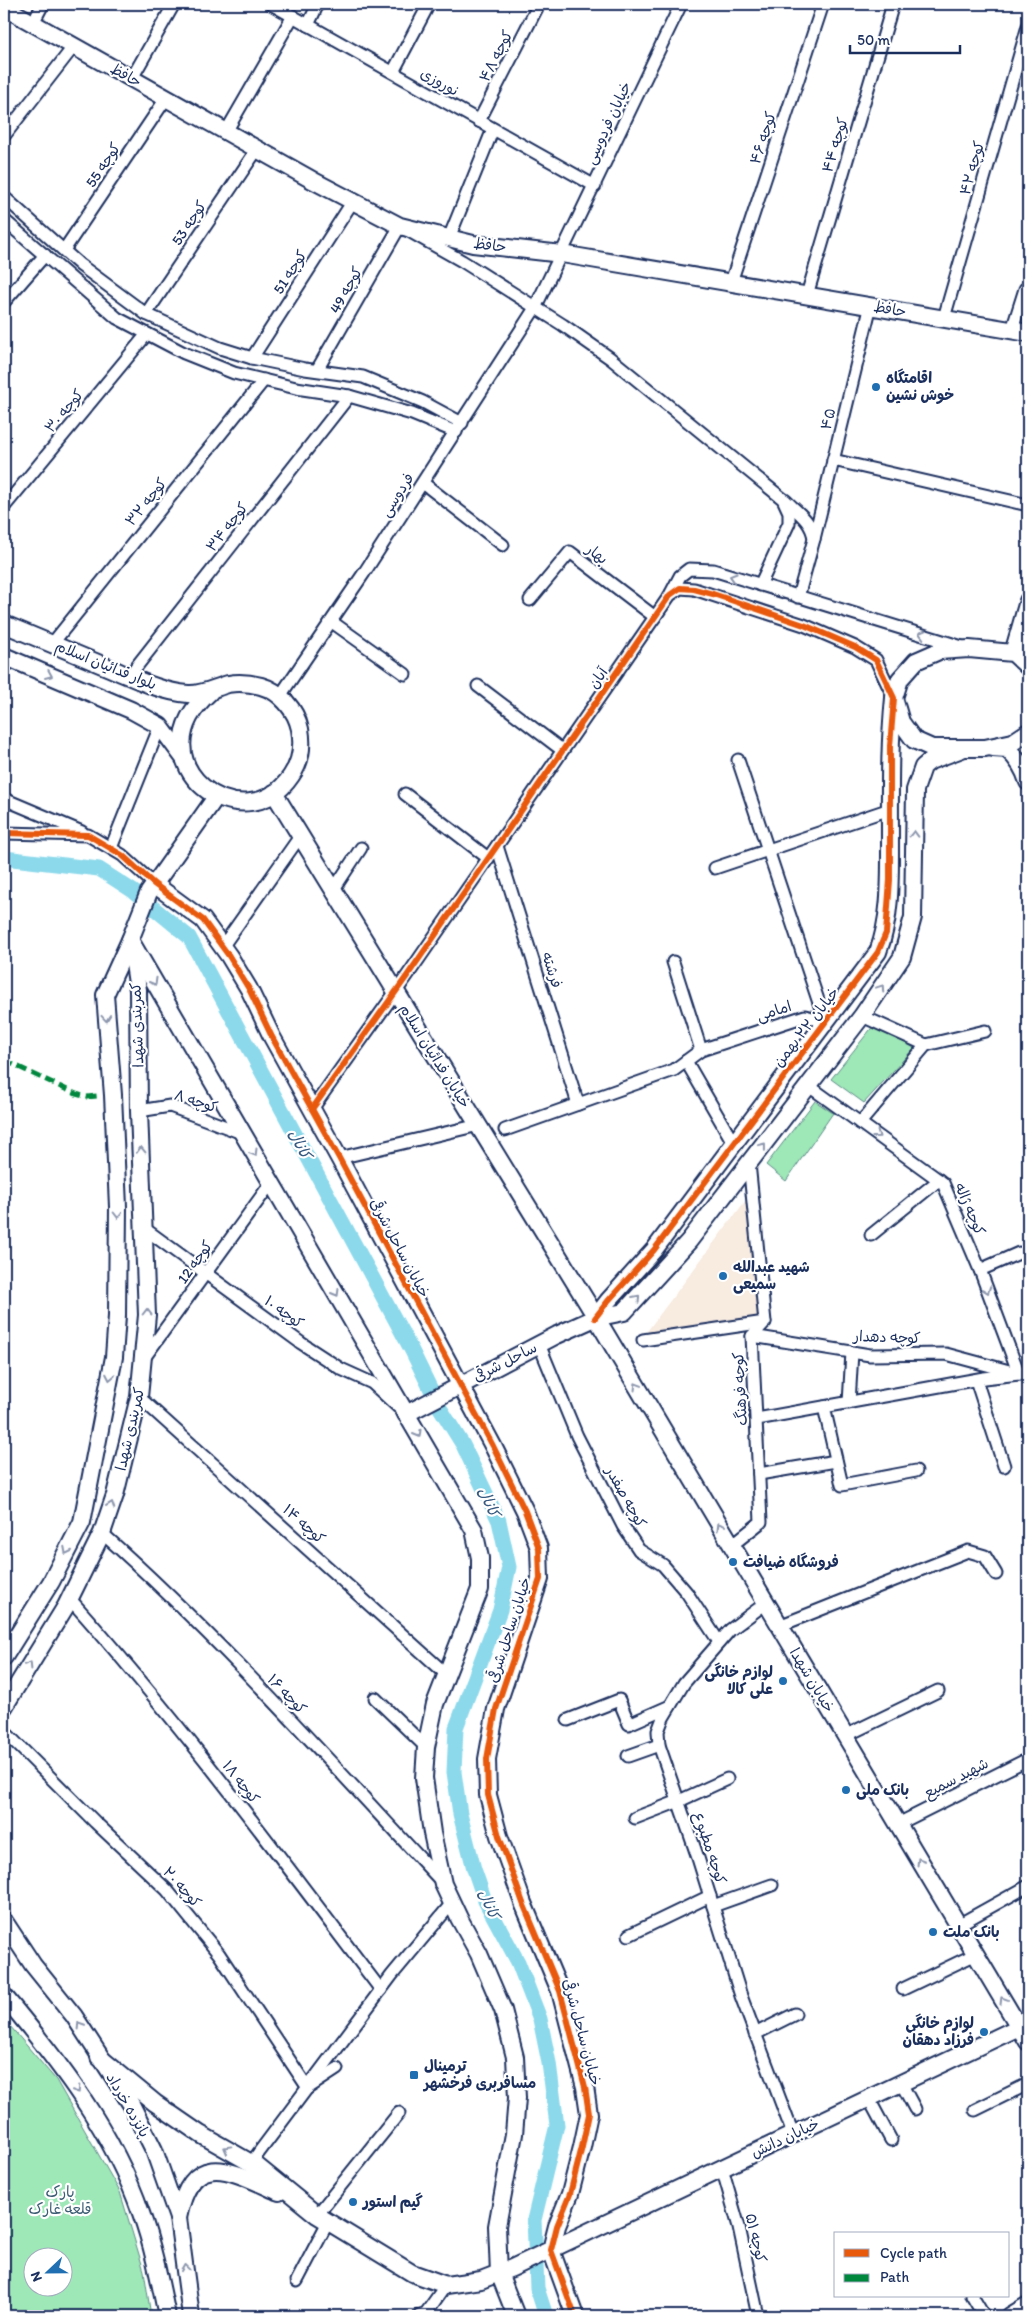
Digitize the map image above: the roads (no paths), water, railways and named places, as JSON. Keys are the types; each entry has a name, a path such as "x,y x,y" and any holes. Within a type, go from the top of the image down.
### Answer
{"street":[{"path":"32,23 43,4"},
{"path":"132,78 174,4"},
{"name":"نوروزی","path":"271,4 595,186"},
{"path":"308,25 318,4"},
{"path":"393,72 429,4"},
{"name":"کوچه ۴۸","path":"479,121 539,4"},
{"name":"خیابان فردوسی","path":"535,308 681,4"},
{"name":"کوچه ۴۶","path":"731,282 823,4"},
{"name":"کوچه ۴۴","path":"807,294 893,4"},
{"name":"حافظ","path":"5,9 400,226 474,244 562,254 1020,331"},
{"path":"227,130 293,16"},
{"name":"کوچه ۴۲","path":"944,318 1028,26"},
{"path":"4,136 74,46"},
{"name":"کوچه 55","path":"64,250 167,97"},
{"path":"449,238 493,128"},
{"name":"کوچه 53","path":"146,314 258,148"},
{"path":"4,198 64,250 146,314 220,348 252,358 353,375 381,384 459,427"},
{"name":"کوچه 51","path":"252,358 353,201"},
{"path":"4,220 117,318 184,353 234,373 296,388 349,396 459,427"},
{"path":"400,226 462,261 610,358 784,499 808,523 813,530 814,539"},
{"name":"کوچه 49","path":"317,370 400,226"},
{"path":"4,302 45,256"},
{"path":"1020,331 1025,289"},
{"name":"۴۵","path":"798,597 834,460 871,305"},
{"name":"فردوسی","path":"280,696 332,622 535,308"},
{"name":"کوچه ۳۰","path":"4,507 148,334"},
{"name":"کوچه ۳۲","path":"52,644 264,380"},
{"name":"کوچه ۳۴","path":"129,676 349,396"},
{"path":"834,460 1028,505"},
{"path":"423,483 503,544"},
{"path":"784,499 789,512 789,523 760,585 969,649"},
{"name":"بهار","path":"530,600 570,552 655,617"},
{"name":"آبان","path":"312,1108 396,992 497,846 670,595 680,576 689,569 713,570 760,585"},
{"path":"670,595 680,588 694,589 804,624 856,647 876,660 894,698 901,722 914,740 932,748 1007,749 1024,768 1028,782"},
{"path":"1028,601 1013,653 1028,667"},
{"path":"332,622 404,674"},
{"name":"بلوار فدائیان اسلام","path":"4,624 154,686 188,694 210,692"},
{"name":"خیابان ۲۲ بهمن","path":"595,1318 654,1250 825,1021 845,999 878,952 886,933 890,880 890,746 894,698 900,679 916,662 939,651 969,649 1013,653"},
{"name":"بلوار فدائیان اسلام","path":"4,656 132,710 160,726 185,760"},
{"path":"246,683 264,687 280,696 291,708 298,722 302,738 301,754 296,769 287,783 274,793 260,800 246,802 230,802 216,797 207,791 194,778 185,760 182,741 186,722 196,705 210,692 227,684 246,683"},
{"path":"478,686 562,750"},
{"path":"111,848 160,726"},
{"path":"985,748 1013,742 1028,732"},
{"path":"595,1318 624,1312 689,1241 862,1016 902,957 912,917 915,790 923,767 930,761 962,749"},
{"path":"738,760 825,1021"},
{"name":"خیابان فدائیان اسلام","path":"274,793 479,1125 595,1318"},
{"path":"405,794 488,858"},
{"path":"216,797 152,888 132,934 242,1133 412,1411 474,1530 480,1558 480,1589 435,1704 426,1747 424,1778 432,1833 443,1884 479,1954 503,2010 515,2057 517,2098 514,2134 497,2226 516,2316"},
{"path":"4,799 88,835 122,854 152,888"},
{"path":"714,868 890,809"},
{"path":"4,834 88,835"},
{"path":"222,947 301,835"},
{"name":"فرشته","path":"497,846 578,1104"},
{"path":"334,889 361,848"},
{"name":"خیابان ساحل شرقی","path":"152,888 203,920 249,989 272,1037 339,1158 455,1388 513,1487 539,1548 540,1579 496,1709 487,1759 488,1795 499,1836 523,1903 560,1990 585,2087 589,2114 570,2194 557,2226 551,2250"},
{"name":"کمربندی شهدا","path":"4,1706 70,1599 102,1533 115,1495 139,1397 147,1315 139,1111 138,990 132,934"},
{"name":"کمربندی شهدا","path":"4,1657 51,1582 82,1522 114,1357 117,1316 118,1207 113,1095 105,995 132,934"},
{"path":"673,962 701,1050"},
{"name":"امامی","path":"505,1130 674,1070 701,1050 805,1016 825,1021"},
{"path":"862,1016 926,1045"},
{"path":"860,1123 926,1045 985,1031"},
{"path":"686,1062 734,1144"},
{"name":"کوچه ژاله","path":"809,1086 943,1183 1024,1373"},
{"name":"کوچه ۸","path":"139,1111 170,1106 242,1133"},
{"path":"339,1158 479,1125"},
{"path":"643,1340 765,1322 749,1163"},
{"path":"871,1235 940,1180"},
{"name":"کوچه 12","path":"144,1358 271,1182"},
{"name":"کوچه ۱۰","path":"145,1229 341,1370 372,1383 412,1411"},
{"path":"980,1270 1019,1253"},
{"name":"ساحل شرقی","path":"412,1411 539,1344 595,1318"},
{"name":"خیابان شهدا","path":"595,1318 1025,2036"},
{"name":"کوچه فرهنگ","path":"732,1545 761,1522 758,1420 752,1336 765,1322"},
{"name":"کوچه دهدار","path":"752,1336 870,1355 946,1354 1024,1373"},
{"name":"کوچه صفدر","path":"539,1344 576,1436 623,1526 639,1550 663,1565 681,1586 719,1642"},
{"path":"849,1403 852,1352"},
{"path":"758,1420 1024,1373"},
{"path":"976,1380 1004,1466"},
{"name":"کوچه ۱۴","path":"139,1397 218,1465 446,1674"},
{"path":"824,1407 842,1485 916,1471"},
{"path":"759,1474 836,1461"},
{"name":"کوچه ۱۶","path":"102,1533 164,1588 327,1757 443,1884"},
{"path":"779,1626 968,1551 985,1556 996,1574"},
{"name":"کوچه ۱۸","path":"70,1599 134,1671 240,1805 381,1990"},
{"name":"کوچه مطبوع","path":"766,1603 730,1630 684,1683 658,1731 659,1745 711,1901 740,1996 793,2134"},
{"path":"846,1736 938,1691"},
{"path":"375,1698 426,1747"},
{"path":"568,1720 619,1700 629,1724 670,1706"},
{"name":"کوچه ۲۰","path":"4,1731 95,1822 167,1890 219,1954 308,2088"},
{"path":"628,1756 659,1745"},
{"name":"شهید سمیع","path":"898,1824 1028,1759"},
{"path":"635,1818 678,1802 726,1779"},
{"path":"629,1935 711,1901 772,1885"},
{"path":"958,1925 1028,1886"},
{"path":"251,2163 381,1990 452,1903"},
{"name":"پانزده خرداد","path":"4,1921 33,1965 74,2016 130,2104 154,2150 178,2218 191,2316"},
{"path":"903,1989 976,1954"},
{"path":"4,1996 78,2090 118,2159 141,2213 167,2316"},
{"path":"755,2034 795,2014"},
{"name":"خیابان دانش","path":"446,2285 481,2280 506,2271 901,2084 1025,2036"},
{"path":"99,2057 155,2103 200,2134 251,2163 323,2219 412,2273 446,2285 424,2315"},
{"path":"308,2088 337,2069"},
{"path":"901,2084 915,2110"},
{"path":"975,2110 1028,2084"},
{"path":"868,2099 891,2140"},
{"path":"297,2281 323,2219 398,2113"},
{"name":"کوچه ۵۱","path":"722,2168 739,2227 758,2316"},
{"path":"178,2218 186,2188 197,2176 207,2171 234,2172 294,2198"},
{"path":"551,2250 574,2316"},
{"path":"973,2298 984,2316"},
{"path":"1010,2316 1028,2305"}],"waterway":[{"name":"کانال","path":"4,858 99,869 133,891 189,937 412,1351 440,1408 463,1445 499,1521 509,1567 500,1610 456,1728 454,1772 460,1814 474,1869 485,1901 518,1962 540,2019 549,2063 557,2125 534,2220 537,2288 546,2316"}],"place":[{"name":"اقامتگاه خوش نشین","path":"876,387"},
{"name":"شهید عبدالله سمیعی","path":"723,1276"},
{"name":"فروشگاه ضیافت","path":"733,1562"},
{"name":"لوازم خانگی علی کالا","path":"783,1681"},
{"name":"بانک ملی","path":"846,1790"},
{"name":"بانک ملت","path":"933,1932"},
{"name":"لوازم خانگی فرزاد دهقان","path":"984,2032"},
{"name":"ترمینال مسافربری فرخشهر","path":"414,2075"},
{"name":"گیم استور","path":"353,2202"}],"park label":[{"name":"پارک قلعه غارک","path":"60,2200"}]}
